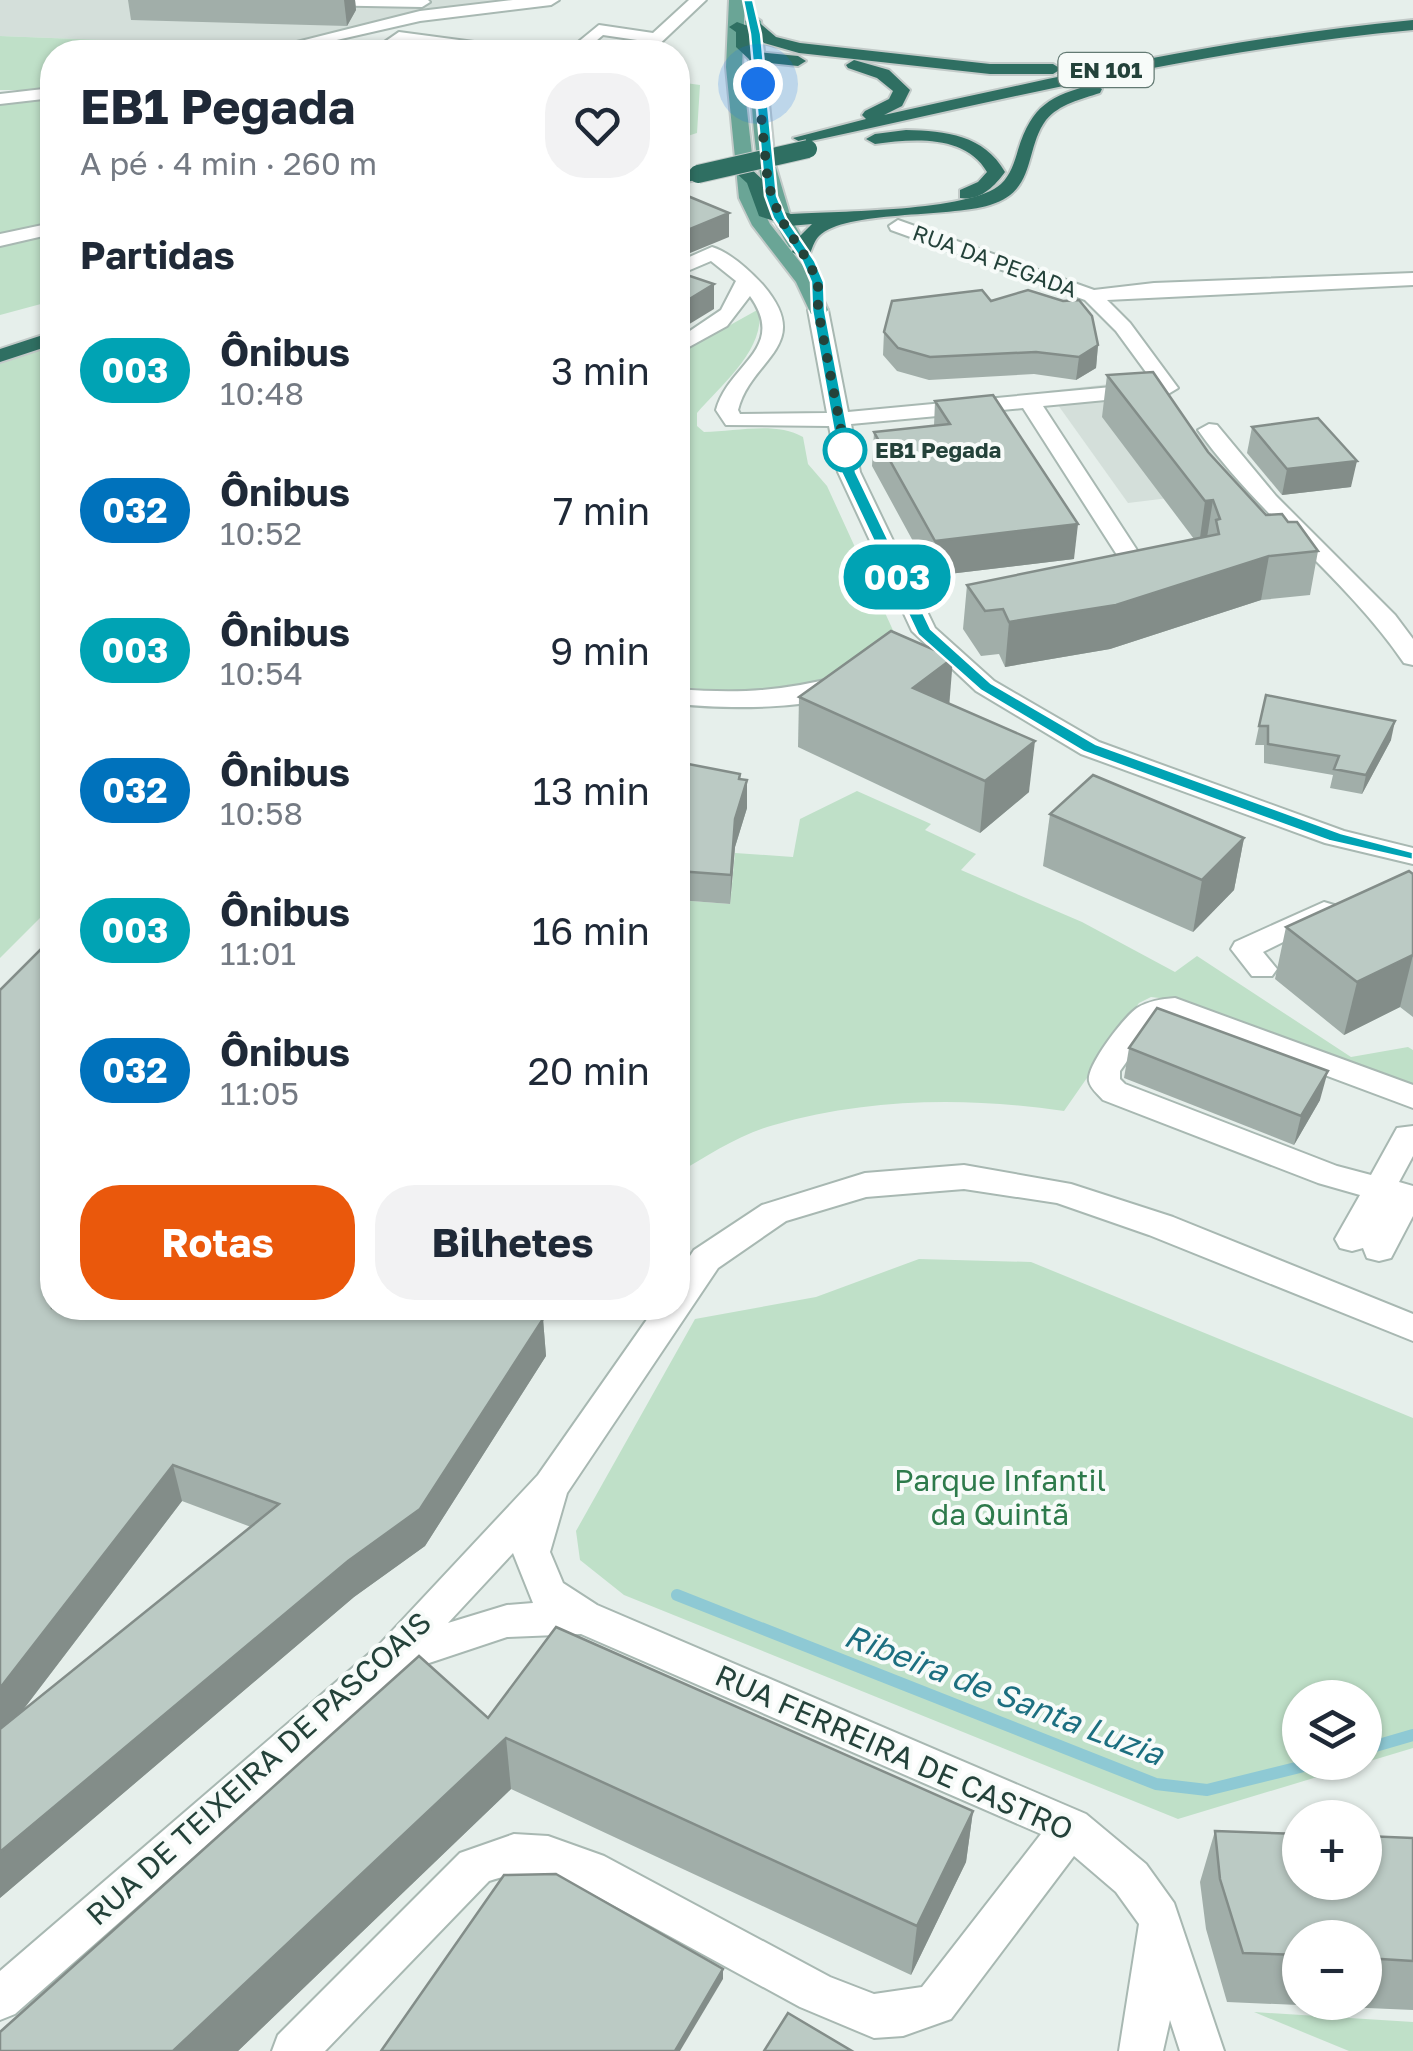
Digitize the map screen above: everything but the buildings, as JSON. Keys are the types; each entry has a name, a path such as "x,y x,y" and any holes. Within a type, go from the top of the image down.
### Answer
{"highway":[{"path":"744,172 755,180 766,212 780,218 952,198 984,186 996,172 987,156 974,148 927,136 805,144 810,131 886,110 902,96 899,85 871,70 756,57 747,53 745,25 780,44 840,54 1014,70 1104,63 1186,48 1209,49"},
{"name":"EN 101","path":"805,144 1209,49 1413,28"},
{"name":"EN 101","path":"690,168 1238,52 1413,28"},
{"path":"734,68 756,57 840,54"},
{"path":"758,84 777,67 813,61"},
{"path":"768,184 798,202 847,212 954,208 988,200 1016,177 1031,128 1044,111 1076,94 1110,84 1117,76"},
{"path":"802,252 804,242 814,230 847,212"},
{"path":"772,240 769,229 780,218"},
{"path":"0,342 40,328"},
{"path":"0,356 40,342"}],"main road":[{"path":"738,0 745,25"},
{"path":"748,0 734,68 744,172 752,208 798,271 818,310"},
{"path":"756,57 768,184 780,218 818,282 818,310"}],"street":[{"path":"310,0 447,0"},
{"path":"317,40 420,16 551,0"},
{"path":"655,40 698,0"},
{"path":"588,40 599,30 657,38"},
{"path":"395,40 399,37 422,40"},
{"path":"0,99 40,94"},
{"name":"RUA DA PEGADA","path":"898,226 1092,296 1123,327 1168,388 1030,402"},
{"path":"0,240 40,232"},
{"path":"690,263 712,253 737,269 770,310 774,332 767,350 728,399 727,410 734,420 839,419 1030,402 1134,564"},
{"path":"690,340 720,323 740,304 746,280"},
{"path":"1092,296 1154,288 1413,280"},
{"path":"818,310 848,472 924,631 935,642 986,686 1090,748 1335,837 1375,848 1413,847"},
{"path":"1208,430 1276,509 1392,622 1413,658"},
{"path":"904,653 935,642"},
{"path":"690,698 746,702 833,689 860,674"},
{"path":"1335,837 1405,872"},
{"path":"1375,848 1405,872"},
{"path":"1262,970 1244,949 1348,900"},
{"path":"1400,1194 1329,1175 1114,1092 1104,1082 1104,1072 1147,1011 1160,1006 1175,1008 1413,1097"},
{"path":"1365,1244 1400,1194 1408,1136 1413,1138"},
{"path":"690,1282 706,1259 774,1213 865,1185 964,1177 1060,1192 1161,1226 1413,1328"},
{"path":"552,1486 664,1320"},
{"name":"RUA FERREIRA DE CASTRO","path":"552,1486 530,1552 548,1594 583,1617 1071,1828 1131,1878 1159,1917 1203,2051"},
{"name":"RUA DE TEIXEIRA DE PASCOAIS","path":"0,1999 392,1658 552,1486"},
{"name":"RUA FERREIRA DE CASTRO","path":"392,1658 508,1621 583,1617"},
{"path":"294,2051 476,1867 514,1853 548,1855 590,1870 815,1992 874,2016 903,2014 936,2004 1071,1828"},
{"path":"1141,2051 1146,2038 1159,1917"},
{"path":"320,2051 392,1951"}],"shaded area":[{"path":"0,0 545,0 473,8 319,40 0,36"},
{"path":"1154,379 1242,489 1128,503 1048,391"}],"green space":[{"path":"0,36 104,40 40,40 40,90 0,90"},
{"path":"690,84 700,85 697,133 690,135"},
{"path":"40,98 40,230 18,236 40,233 40,304 0,315 0,103"},
{"path":"759,309 756,338 749,352 697,413 697,426 704,432 780,429 803,437 808,464 827,486 897,639 863,660 809,683 734,691 690,687 690,347"},
{"path":"40,350 40,918 0,958 0,364"},
{"path":"857,791 931,824 925,830 976,854 961,870 1082,922 1175,972 1197,956 1351,1057 1408,1047 1413,1050 1413,1089 1167,999 1151,997 1139,1003 1064,1111 955,1102 846,1109 761,1129 690,1166 690,901 730,904 735,853 793,857 800,819"},
{"name":"Parque Infantil da Quintã","path":"919,1259 1031,1262 1413,1418 1413,1748 1382,1757 1382,1680 1282,1680 1282,1780 1307,1780 1178,1819 624,1595 580,1560 576,1531 695,1319 816,1297"},
{"path":"1254,2012 1282,2014 1282,2020 1413,2022 1413,2051 1349,2051"}],"waterway":[{"name":"Ribeira de Santa Luzia","path":"677,1595 1156,1784 1207,1790 1282,1771"},
{"name":"Ribeira de Santa Luzia","path":"1382,1744 1413,1735"}],"bus line":[{"name":"003","path":"748,0 756,34 771,196 818,282 818,310 848,472 924,631 986,686 1090,748 1335,837 1413,856"}],"place":[{"name":"EB1 Pegada","path":"845,450"}],"route":[{"path":"758,84 768,184 780,218 818,282 818,310 845,450"}]}
